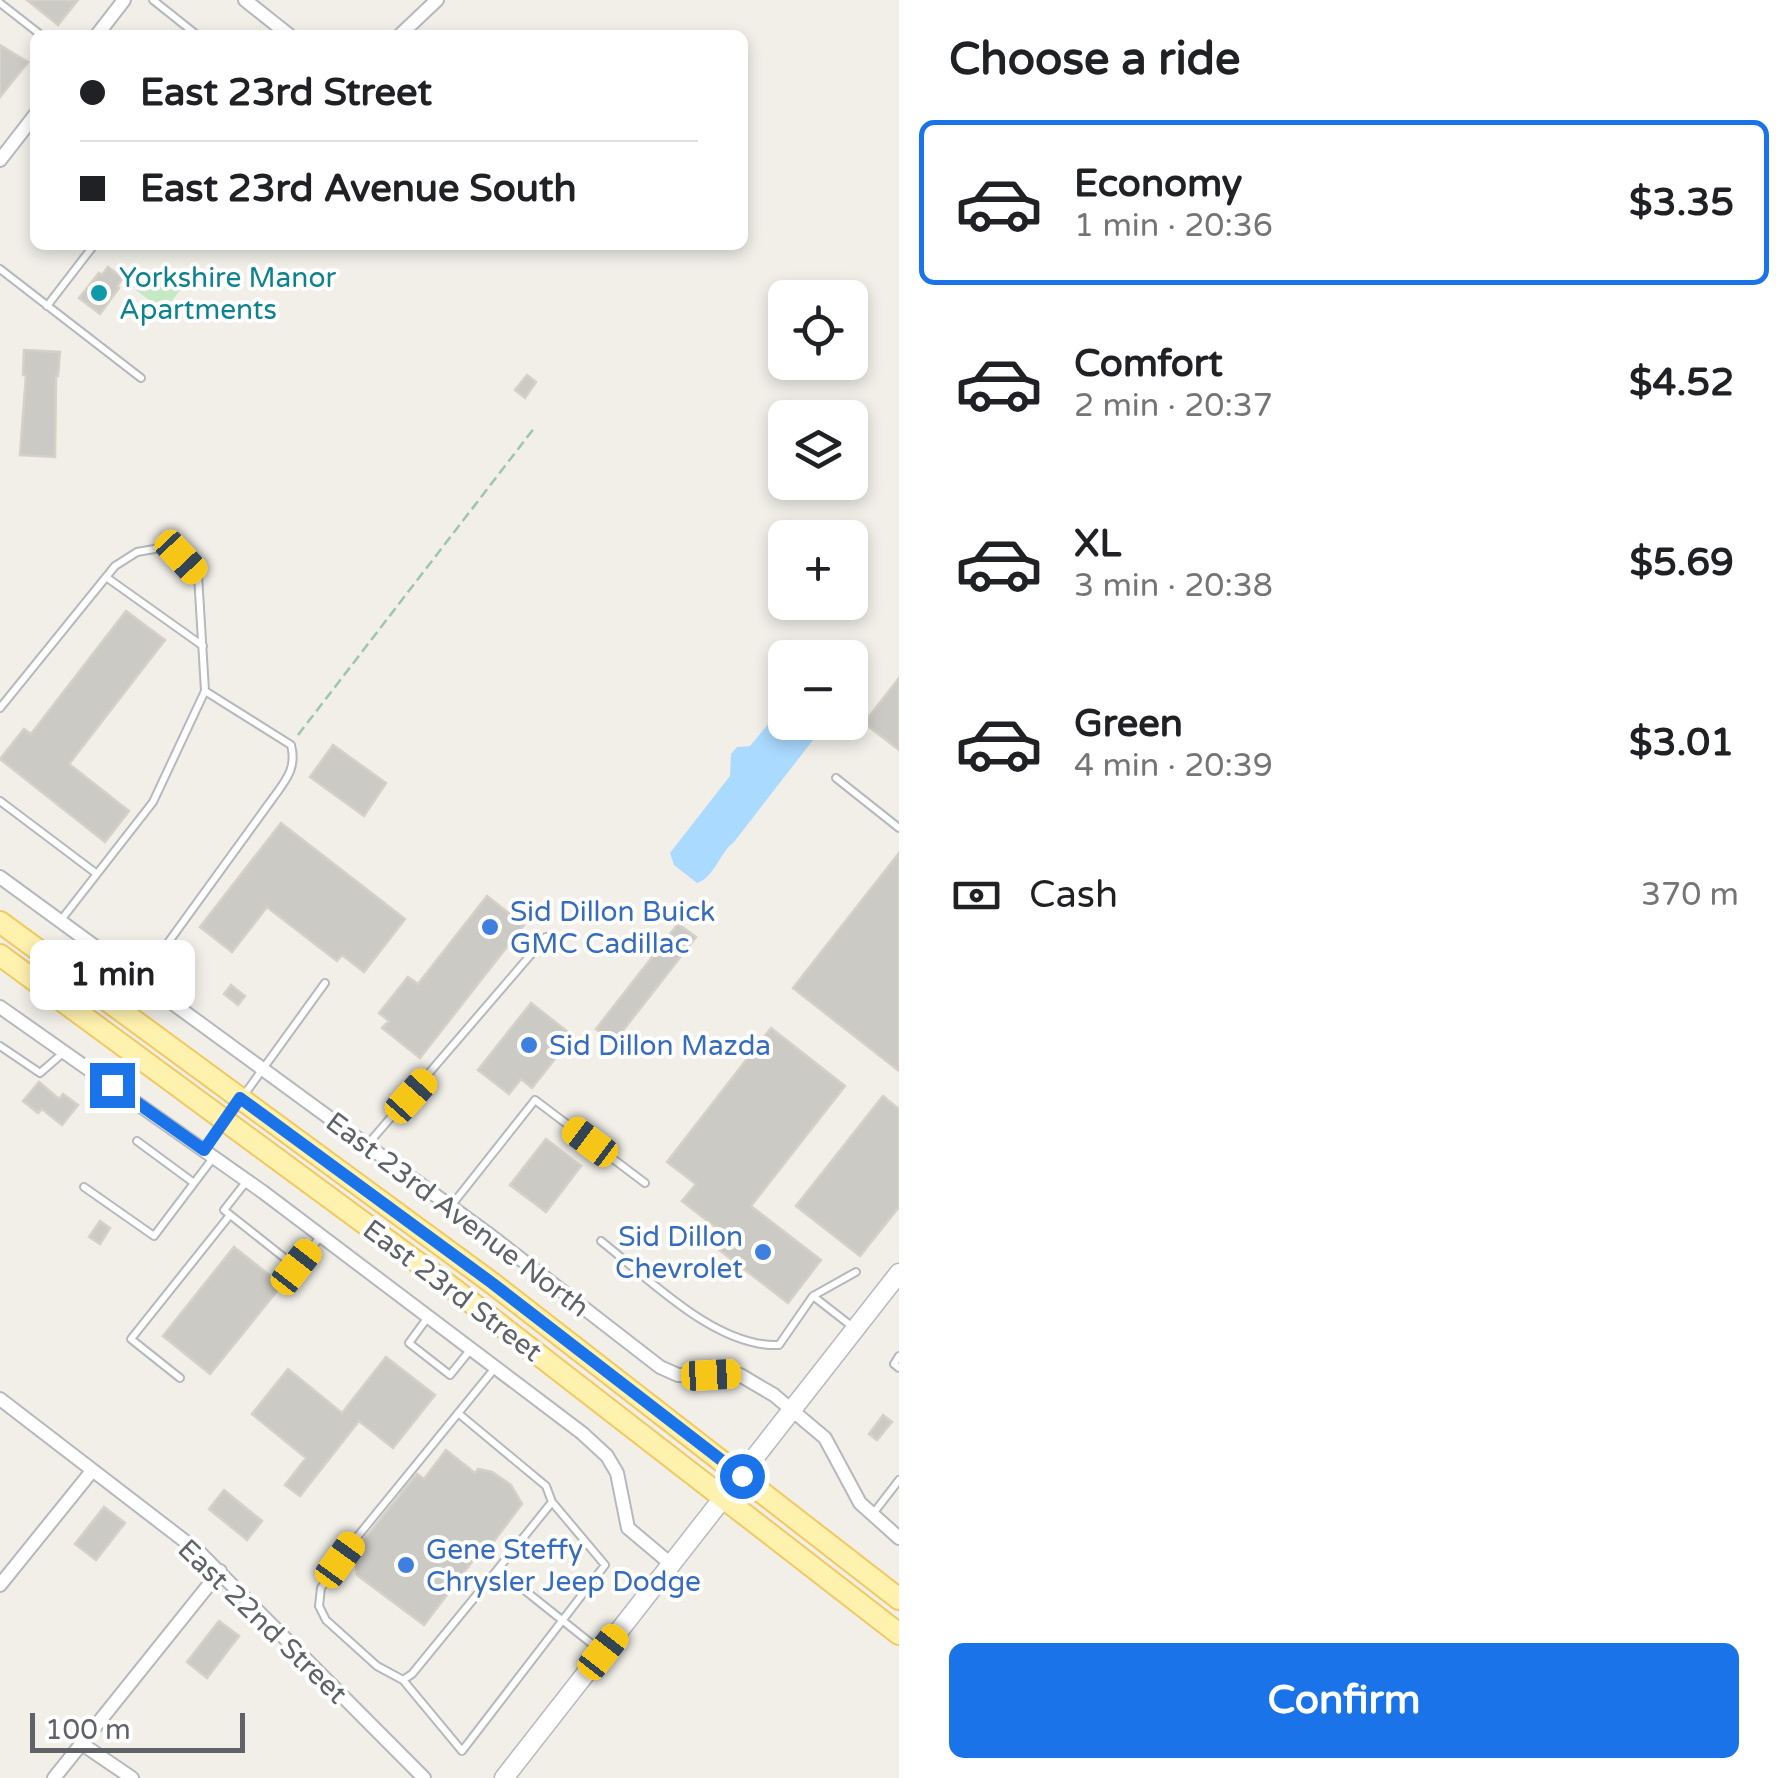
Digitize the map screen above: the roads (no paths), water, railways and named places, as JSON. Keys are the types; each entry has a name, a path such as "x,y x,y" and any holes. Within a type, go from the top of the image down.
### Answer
{"main road":[{"name":"East 23rd Street","path":"0,922 492,1283 899,1598"},
{"name":"East 23rd Street","path":"0,955 456,1290 899,1634"}],"street":[{"path":"100,30 124,0"},
{"path":"244,0 283,30"},
{"path":"405,30 437,0"},
{"path":"0,160 30,121"},
{"name":"East 23rd Avenue North","path":"0,877 451,1206 660,1367 688,1376 740,1375 792,1410 830,1445 860,1503 899,1538"},
{"path":"0,1006 247,1181 582,1433 606,1456 616,1473 625,1523 672,1565"},
{"path":"504,1778 899,1273"},
{"name":"East 22nd Street","path":"0,1399 220,1571 424,1778"},
{"path":"0,1585 92,1471"},
{"path":"54,1778 220,1571"},
{"path":"82,1744 132,1778"}],"lane":[{"path":"153,0 191,30"},
{"path":"0,2 35,30"},
{"path":"47,306 90,250"},
{"path":"0,269 141,378"},
{"path":"0,708 115,566 137,552 160,548 181,557 198,575 205,692 153,802 60,921"},
{"path":"106,577 204,646"},
{"path":"141,980 290,775 295,760 292,744 205,692"},
{"path":"836,778 899,828"},
{"path":"0,802 97,874"},
{"path":"367,1145 546,937"},
{"path":"84,1187 154,1236 194,1183 225,1120 325,983"},
{"path":"0,1046 40,1073 64,1053"},
{"path":"451,1206 535,1100 645,1183"},
{"path":"137,1142 194,1183"},
{"path":"247,1181 224,1210 296,1267 321,1236"},
{"path":"180,1378 131,1339 230,1215"},
{"path":"601,1241 716,1330 764,1346 778,1344 813,1296 856,1272"},
{"path":"813,1296 855,1329"},
{"path":"428,1316 409,1343 450,1375 471,1348"},
{"path":"899,1356 894,1364 899,1368"},
{"path":"458,1413 546,1486 552,1502 605,1564 462,1751 403,1680 376,1666 326,1620 319,1606 321,1588 353,1542 495,1367"},
{"path":"871,1515 899,1480"},
{"path":"403,1680 412,1674 552,1502"},
{"path":"498,1569 603,1652"}],"water":[{"path":"768,724 768,740 813,740 713,870 697,883 674,865 670,853 730,776 731,754 737,747 750,746"}],"place":[{"name":"Yorkshire Manor Apartments","path":"99,293"},
{"name":"Sid Dillon Buick GMC Cadillac","path":"490,927"},
{"name":"Sid Dillon Mazda","path":"529,1045"},
{"name":"Sid Dillon Chevrolet","path":"763,1252"},
{"name":"Gene Steffy Chrysler Jeep Dodge","path":"406,1565"}]}
